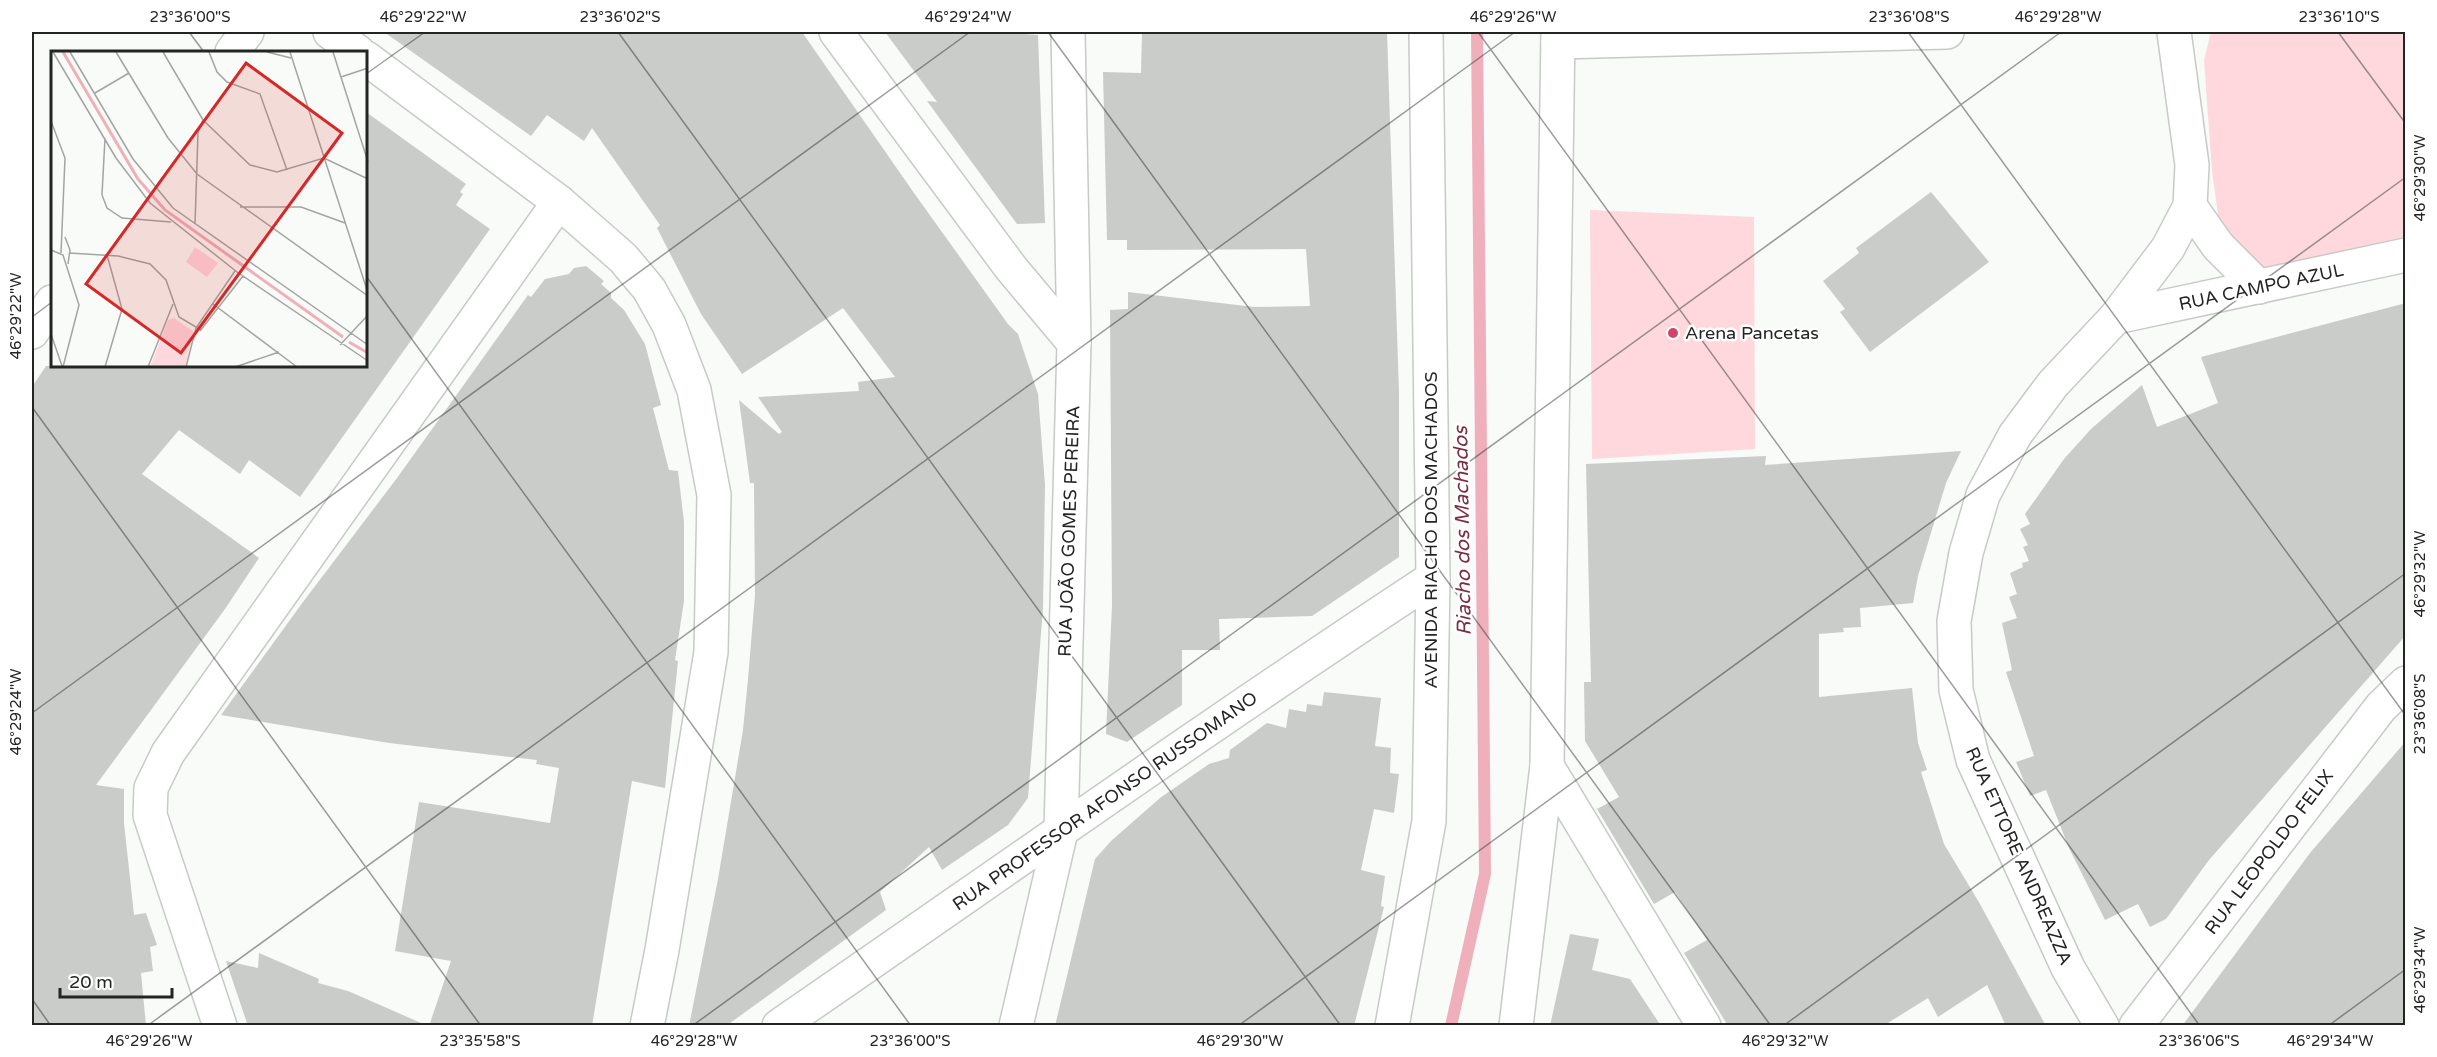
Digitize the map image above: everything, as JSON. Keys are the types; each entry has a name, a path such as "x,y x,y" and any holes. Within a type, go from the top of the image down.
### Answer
{"street":[{"path":"233,51 247,32"},
{"path":"330,32 357,51"},
{"path":"836,32 1011,268 1074,343"},
{"name":"RUA JOÃO GOMES PEREIRA","path":"1016,1026 1061,831 1074,343 1068,32"},
{"name":"AVENIDA RIACHO DOS MACHADOS","path":"1392,1026 1429,820 1433,578 1426,32"},
{"path":"1516,1026 1547,765 1558,37 1947,32"},
{"name":"RUA ETTORE ANDREAZZA","path":"2102,1026 2068,968 1973,760 1956,690 1954,621 1966,553 1983,495 2015,435 2053,384 2116,317 2168,248 2190,206 2192,165 2174,32"},
{"path":"368,59 559,202 623,258 649,289 669,325 694,390 714,495 711,652 662,950 647,1026"},
{"path":"220,1026 150,815 151,788 168,753 559,202"},
{"path":"2190,206 2218,246 2259,287"},
{"name":"RUA CAMPO AZUL","path":"2116,317 2406,255"},
{"path":"32,332 51,304"},
{"name":"RUA PROFESSOR AFONSO RUSSOMANO","path":"779,1026 1182,746 1433,578"},
{"name":"RUA LEOPOLDO FELIX","path":"2136,1026 2381,707 2406,683"},
{"path":"1547,765 1704,1026"}],"shaded area":[{"path":"2211,32 2405,32 2405,240 2266,268 2234,257 2221,236 2212,171 2204,60"},
{"name":"Arena Pancetas","path":"1590,210 1754,217 1755,449 1592,459"}],"building":[{"path":"384,32 802,32 914,193 1008,324 1018,334 1038,394 1045,485 1043,608 1028,798 1008,825 942,870 929,847 880,892 886,910 726,1026 689,1026 718,879 743,730 755,595 754,483 750,483 739,400 779,434 782,432 758,397 859,391 858,382 895,377 843,308 742,374 701,314 657,228 660,225 592,128 584,141 547,115 531,136"},
{"path":"885,32 993,32 1038,35 1045,223 1017,224 927,101 937,102"},
{"path":"1142,32 1387,32 1399,392 1399,557 1312,616 1219,619 1220,650 1182,650 1182,705 1127,742 1106,734 1112,605 1110,310 1128,309 1128,292 1254,307 1310,306 1306,249 1127,250 1127,240 1107,240 1103,72 1141,73"},
{"path":"368,113 466,184 460,192 463,194 456,205 490,229 300,497 249,460 240,474 179,430 142,474 259,558 225,609 96,785 124,789 124,823 134,915 146,913 157,945 150,947 153,971 141,973 146,1026 32,1026 32,387 46,366 51,366 51,368 368,368"},
{"path":"1931,192 1989,262 1870,352 1840,312 1845,309 1823,281 1859,253 1856,248"},
{"path":"586,266 604,281 601,284 624,310 645,344 661,405 653,408 669,470 678,471 684,522 684,601 675,660 678,661 665,788 632,781 592,1026 429,1026 451,961 395,951 419,802 550,823 559,768 536,764 537,760 389,743 221,715 397,478 528,295 531,297 545,279 569,274 574,268"},
{"path":"2406,303 2406,635 2209,860 2166,919 2150,927 2138,904 2105,920 2069,848 2046,790 2030,796 2016,762 2034,756 2006,672 2012,670 2002,623 2017,618 2009,597 2017,594 2010,573 2023,567 2022,563 2029,561 2023,547 2028,545 2020,529 2030,524 2025,514 2064,459 2091,429 2142,385 2157,427 2218,403 2201,357"},
{"path":"1961,451 1946,483 1918,576 1913,603 1860,608 1861,627 1843,628 1844,632 1819,634 1819,697 1912,688 1918,743 1927,770 1921,772 1944,844 1980,904 2046,1026 2006,1026 1987,985 1938,1017 1928,998 1883,1026 1728,1026 1684,953 1707,940 1675,892 1654,904 1597,809 1619,797 1585,741 1584,682 1591,682 1586,464 1766,456 1765,465"},
{"path":"1324,692 1381,698 1375,746 1391,748 1390,773 1399,774 1394,813 1374,809 1361,870 1385,876 1381,906 1384,907 1354,1026 1055,1026 1095,859 1111,841 1160,798 1209,764 1229,758 1230,750 1267,723 1286,728 1289,709 1306,712 1307,704 1322,706"},
{"path":"2406,741 2406,1026 2182,1026 2310,853"},
{"path":"1570,934 1599,939 1592,970 1630,979 1661,1026 1550,1026"},
{"path":"259,953 319,979 318,983 348,991 428,1026 248,1026 226,961 258,968"}],"waterway":[{"name":"Riacho dos Machados","path":"1451,1026 1485,874 1477,32"}],"place":[{"name":"Arena Pancetas","path":"1673,333"}]}
